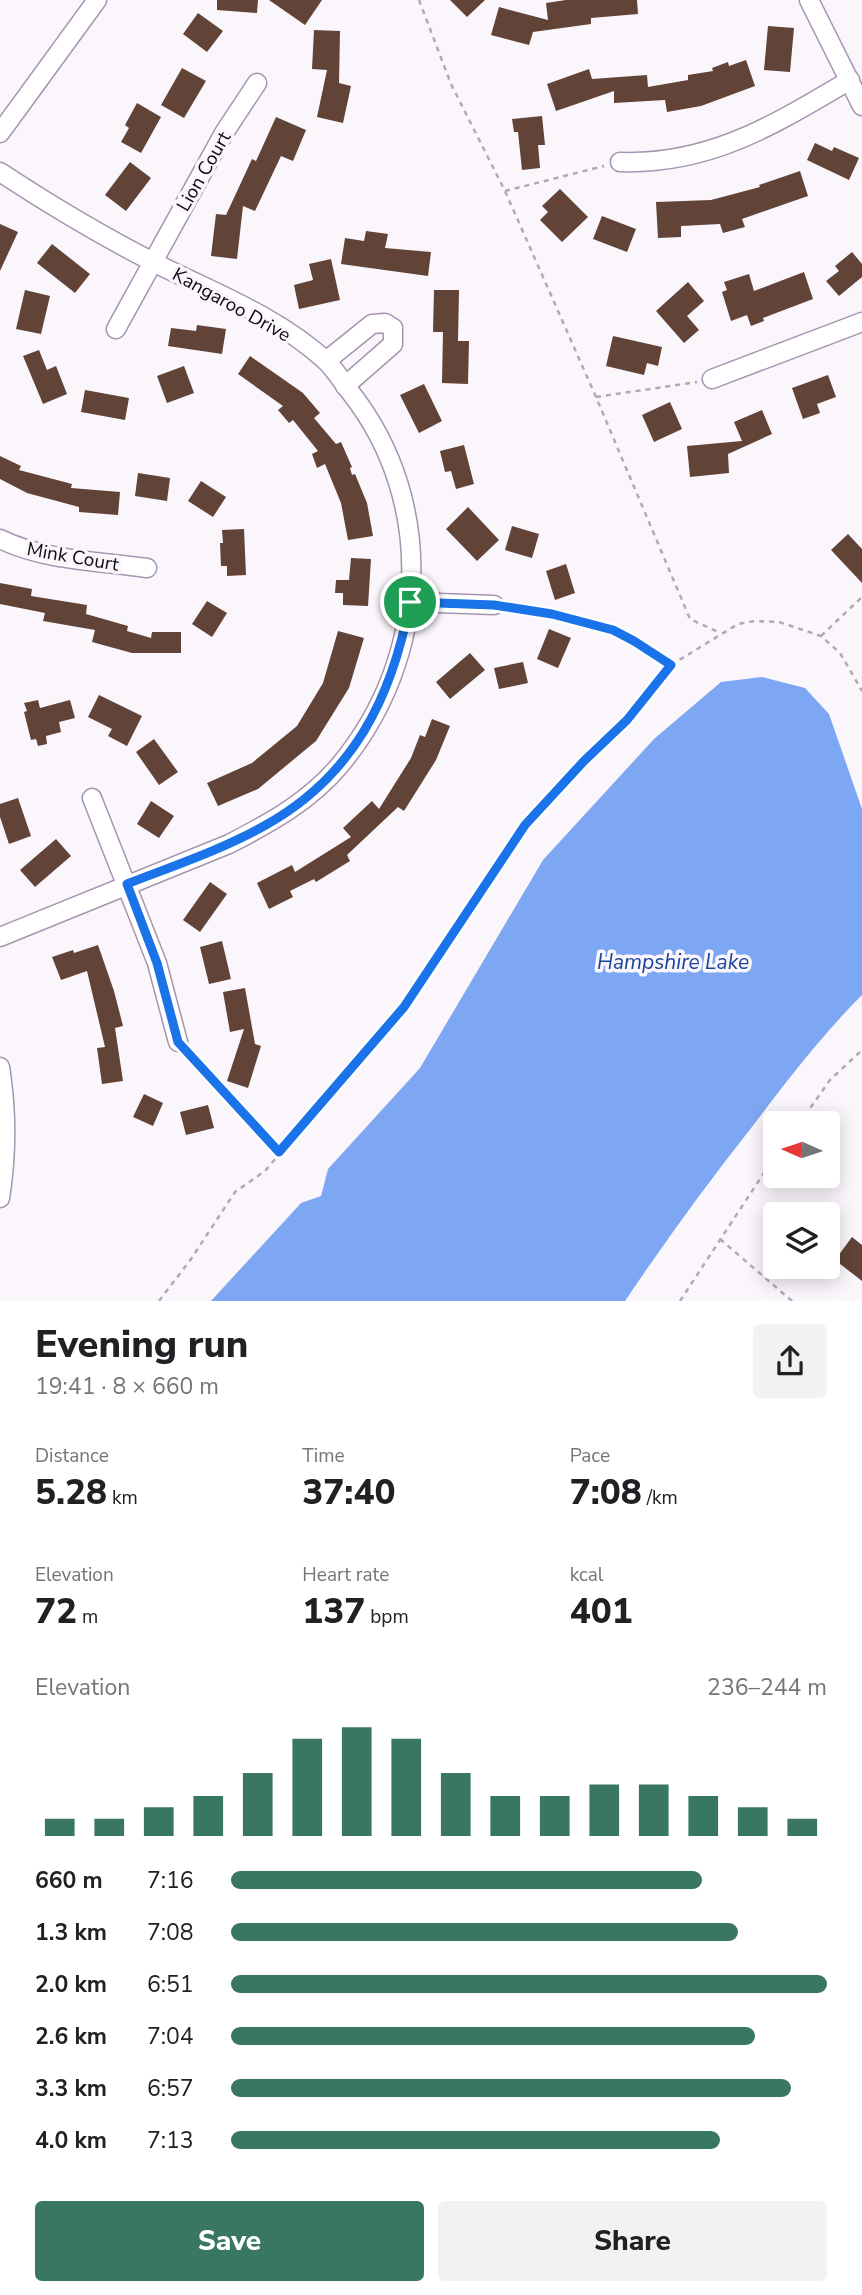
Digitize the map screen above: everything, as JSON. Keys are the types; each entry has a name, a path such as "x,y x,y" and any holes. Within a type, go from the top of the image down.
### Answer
{"street":[{"path":"0,133 97,0"},
{"path":"809,0 862,106"},
{"path":"620,162 670,159 723,147 772,125 850,80"},
{"name":"Lion Court","path":"116,329 224,133 257,83"},
{"name":"Kangaroo Drive","path":"0,172 66,215 251,310 326,361 379,432 402,489 412,552 410,602 403,639 390,681 379,705 353,747 326,779 300,802 265,826 201,856 0,937"},
{"path":"712,379 862,322"},
{"path":"326,361 372,324 385,323 393,328 393,344 345,386"},
{"name":"Mink Court","path":"0,539 58,557 147,568"},
{"path":"410,602 494,605"},
{"path":"92,799 157,963 178,1042"},
{"path":"0,1067 6,1134 5,1168 0,1198"}],"path":[{"path":"419,0 451,84 506,191 690,619 720,633"},
{"path":"506,191 620,162"},
{"path":"596,397 712,379"},
{"path":"821,636 862,597"},
{"path":"494,605 552,614 613,630 671,665"},
{"path":"159,1301 191,1259 235,1192 265,1171 404,1007 525,825 584,761 627,720 671,665 738,624 755,621 779,622 821,636 840,653 862,691"},
{"path":"178,1042 279,1152"},
{"path":"808,1111 830,1080 862,1050"},
{"path":"681,1301 763,1174"},
{"path":"720,1239 792,1301"}],"water":[{"name":"Hampshire Lake","path":"762,677 805,688 829,714 862,809 862,995 763,1111 625,1301 211,1301 301,1203 321,1196 328,1169 420,1068 543,860 654,739 721,682"}],"building":[{"path":"217,0 258,0 257,13 217,10"},
{"path":"269,0 322,0 305,25"},
{"path":"450,0 485,0 467,17"},
{"path":"566,0 637,0 638,14 591,18 591,24 533,32 529,45 491,35 499,7 548,20 546,3"},
{"path":"198,13 223,31 207,52 183,34"},
{"path":"768,26 794,28 790,72 764,70"},
{"path":"314,30 340,31 339,83 351,86 343,123 317,117 327,70 312,69"},
{"path":"746,60 755,86 701,106 667,112 665,100 614,103 614,91 556,111 547,84 589,69 592,79 647,75 648,87 688,80 688,75 713,71 712,68 728,62 729,66"},
{"path":"182,68 206,81 184,118 161,105"},
{"path":"137,103 161,117 141,153 121,142 129,128 125,125"},
{"path":"542,116 545,145 538,145 540,168 522,170 518,132 514,132 512,119"},
{"path":"276,117 306,130 293,161 281,156 255,211 243,206 237,259 211,256 216,214 226,215 252,159 256,161"},
{"path":"815,143 832,151 834,147 859,158 849,180 807,160"},
{"path":"130,162 151,178 126,211 105,195"},
{"path":"800,171 808,196 742,219 745,227 723,233 720,224 681,226 681,237 658,238 656,202 711,200 760,187 759,185"},
{"path":"560,189 588,217 562,242 540,220 548,212 542,206"},
{"path":"602,216 636,229 627,252 593,239"},
{"path":"0,224 18,232 0,271"},
{"path":"366,231 388,234 385,248 431,252 428,276 341,264 345,238 364,241"},
{"path":"52,244 90,274 75,293 37,263"},
{"path":"852,252 862,264 862,277 839,296 826,281 839,271 835,266"},
{"path":"331,259 340,300 299,309 294,285 313,280 309,264"},
{"path":"804,272 813,299 763,318 764,321 751,326 747,315 731,321 722,292 727,290 724,282 749,274 754,291"},
{"path":"688,282 704,301 687,316 699,330 684,343 656,311"},
{"path":"25,290 50,296 41,334 16,329"},
{"path":"434,290 459,290 458,341 469,341 468,384 442,383 443,332 433,332"},
{"path":"197,325 226,329 222,354 168,346 171,328 196,331"},
{"path":"613,336 662,347 658,366 647,363 644,375 606,366"},
{"path":"39,350 47,370 56,366 67,394 43,404 23,356"},
{"path":"250,356 303,393 320,413 314,418 336,444 341,442 352,467 352,475 355,474 367,503 373,536 348,540 341,503 325,464 317,468 312,454 318,451 293,420 289,423 278,410 283,406 238,374"},
{"path":"184,366 194,393 167,403 157,376"},
{"path":"828,375 836,397 817,404 820,413 803,419 792,388"},
{"path":"424,384 442,421 419,433 400,395"},
{"path":"85,390 129,398 125,420 81,412"},
{"path":"670,402 682,429 654,442 642,415"},
{"path":"762,410 772,434 728,454 729,473 690,477 687,446 742,441 734,422"},
{"path":"464,445 474,484 456,489 451,471 445,472 440,451"},
{"path":"0,456 21,466 19,470 72,484 71,488 120,492 118,515 79,512 79,507 27,493 0,479"},
{"path":"138,473 170,478 167,501 135,496"},
{"path":"201,481 226,497 213,517 188,501"},
{"path":"468,507 499,540 477,561 446,529"},
{"path":"512,526 539,534 532,558 505,550"},
{"path":"244,529 246,575 227,576 227,566 221,566 222,530"},
{"path":"848,534 862,549 862,583 831,550"},
{"path":"351,558 371,559 368,606 343,605 343,593 335,593 336,580 349,580"},
{"path":"566,564 575,593 555,600 546,571"},
{"path":"0,583 32,589 31,596 87,605 86,614 128,626 127,631 151,638 152,632 181,632 181,653 132,653 92,642 95,630 43,621 45,613 0,604"},
{"path":"207,601 227,613 212,637 192,624"},
{"path":"549,629 571,638 558,668 537,659"},
{"path":"338,631 364,638 349,688 316,741 258,789 218,806 207,783 252,763 297,726 323,683"},
{"path":"470,653 485,670 450,699 436,682"},
{"path":"523,662 528,683 499,689 494,668"},
{"path":"99,695 142,716 127,746 108,736 112,729 88,717"},
{"path":"38,700 40,708 70,700 75,718 59,722 61,732 46,736 47,744 38,746 36,739 31,740 24,703"},
{"path":"432,719 450,726 436,760 404,811 398,807 347,855 350,861 316,882 314,879 290,891 293,897 269,909 257,883 292,865 295,872 351,837 343,828 372,801 379,809 411,758 420,735 425,737"},
{"path":"154,739 178,772 159,785 136,752"},
{"path":"18,798 31,836 9,844 0,817 0,804"},
{"path":"151,801 174,816 159,838 137,824"},
{"path":"56,839 71,856 35,887 20,870"},
{"path":"210,882 227,894 200,932 183,920"},
{"path":"222,941 231,979 209,984 200,947"},
{"path":"98,945 123,1026 115,1028 123,1081 102,1084 97,1048 105,1047 87,971 61,980 52,957"},
{"path":"245,988 255,1044 261,1046 248,1088 227,1081 244,1029 230,1032 223,992"},
{"path":"144,1094 163,1103 153,1126 133,1117"},
{"path":"208,1105 214,1128 186,1135 180,1112"},
{"path":"852,1237 862,1245 862,1281 840,1264 840,1253"}],"route":[{"path":"410,602 494,605 552,614 613,630 671,665 627,720 584,761 525,825 404,1007 279,1152 178,1042 157,963 127,884 201,856 265,826 314,791 340,765 379,705 390,681 403,639 410,602"}]}
